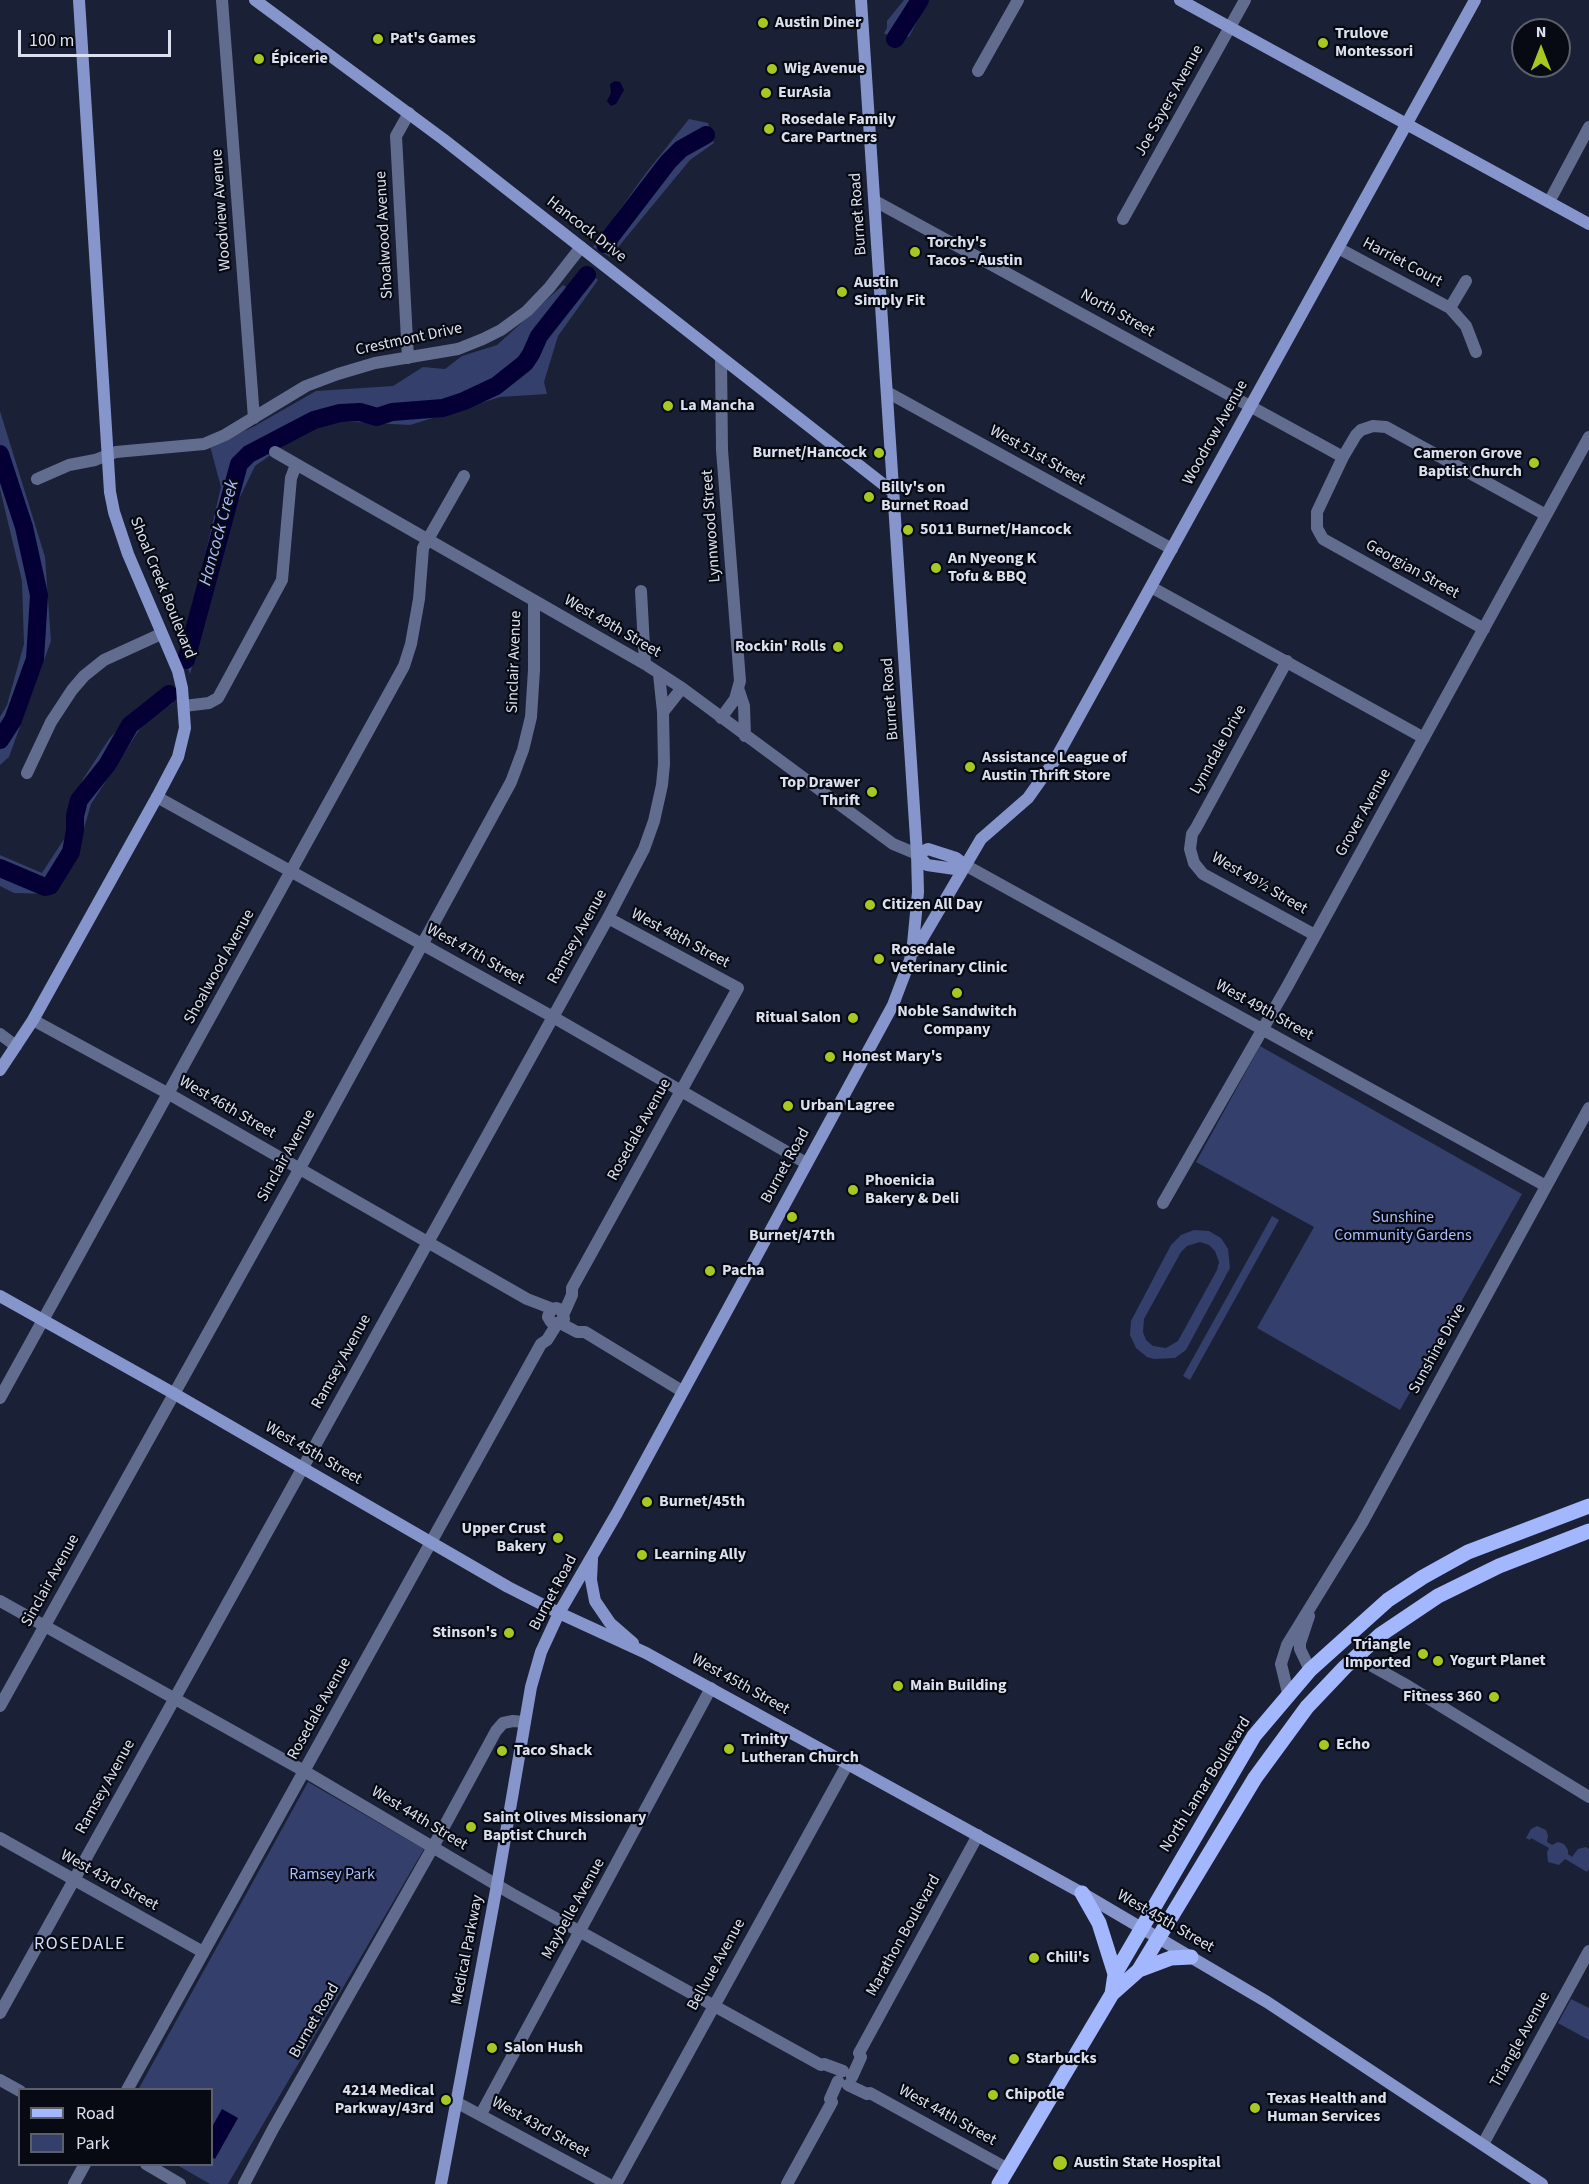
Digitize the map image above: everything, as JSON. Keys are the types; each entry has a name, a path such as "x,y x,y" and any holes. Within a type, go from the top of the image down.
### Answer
{"main road":[{"name":"North Lamar Boulevard","path":"1112,1994 1115,1974 1254,1736 1310,1670 1388,1600 1443,1566 1468,1552 1589,1506"},
{"name":"North Lamar Boulevard","path":"999,2184 1112,1994 1139,1970 1255,1778 1307,1707 1380,1635 1438,1596 1499,1566 1589,1531"},
{"path":"1443,1566 1454,1588"},
{"path":"1307,1707 1311,1685 1310,1670"},
{"path":"1082,1893 1099,1923 1115,1974"},
{"path":"1139,1970 1171,1958 1191,1957"}],"street":[{"name":"Shoal Creek Boulevard","path":"0,1070 33,1020 158,797 178,757 182,742 184,706 178,671 118,528 110,492 79,0"},
{"name":"Woodview Avenue","path":"222,0 254,418"},
{"name":"Hancock Drive","path":"255,0 409,113 893,492"},
{"name":"Burnet Road","path":"244,2184 434,1847 496,1731 503,1723 525,1722 535,1669 559,1613 592,1557 893,1005 910,960 917,915 917,854 861,0"},
{"path":"978,71 1018,0"},
{"path":"1180,0 1589,224"},
{"name":"Joe Sayers Avenue","path":"1124,219 1245,0"},
{"name":"Woodrow Avenue","path":"910,960 981,839 1028,798 1050,767 1475,0"},
{"name":"Shoalwood Avenue","path":"408,358 396,136 409,113"},
{"path":"1549,202 1589,127"},
{"name":"North Street","path":"875,201 1343,458"},
{"name":"Crestmont Drive","path":"254,418 288,396 317,382 375,363 458,349 501,330 527,311 581,248"},
{"name":"Harriet Court","path":"1338,248 1450,308 1460,316 1466,326 1476,352"},
{"name":"Harriet Court","path":"1450,308 1466,281"},
{"name":"Lynnwood Street","path":"721,358 722,450 739,691 744,706 746,736"},
{"name":"West 51st Street","path":"887,392 1172,549"},
{"path":"37,479 69,465 95,460 116,452 204,444 254,418"},
{"path":"1343,458 1361,430 1379,426 1392,430 1546,515"},
{"name":"Grover Avenue","path":"1163,1203 1316,935 1589,437"},
{"name":"West 49th Street","path":"275,452 645,664 682,688 893,844 917,854 928,849 956,858 1546,1186"},
{"name":"Georgian Street","path":"1343,458 1317,512 1317,528 1323,539 1484,629"},
{"path":"184,706 209,703 218,698 282,580 291,478 296,465"},
{"name":"Shoalwood Avenue","path":"0,1398 404,666 411,644 419,599 423,548 464,476"},
{"path":"1150,587 1424,738"},
{"path":"641,591 645,664"},
{"name":"Sinclair Avenue","path":"0,1706 300,1168 511,782 523,750 531,717 534,601"},
{"path":"27,773 51,722 84,676 104,660 161,634"},
{"name":"Lynndale Drive","path":"1191,856 1192,834 1287,661"},
{"name":"Ramsey Avenue","path":"0,2013 608,918 644,849 654,821 664,764 663,712 659,674"},
{"path":"663,712 682,688"},
{"path":"720,718 739,691"},
{"name":"West 47th Street","path":"158,797 553,1017 806,1163"},
{"name":"West 49½ Street","path":"1191,856 1203,874 1316,935"},
{"name":"West 48th Street","path":"608,918 738,988"},
{"name":"Rosedale Avenue","path":"128,2088 541,1344 547,1340 566,1292 572,1288 738,988"},
{"name":"West 46th Street","path":"33,1020 300,1168 527,1299 533,1306 580,1325 585,1332 682,1391"},
{"path":"0,1034 16,1046"},
{"name":"Sunshine Drive","path":"1288,1694 1281,1671 1282,1657 1297,1626 1362,1523 1589,1108"},
{"name":"West 45th Street","path":"0,1296 44,1319 508,1587 641,1650 1082,1893 1267,2001 1542,2184"},
{"path":"592,1557 593,1592 599,1609 610,1623 641,1650"},
{"name":"West 44th Street","path":"0,1601 174,1697 580,1931 821,2065 824,2064 867,2094 870,2093 1008,2169"},
{"name":"Sunshine Drive","path":"1310,1670 1300,1649 1300,1643 1313,1604"},
{"path":"1360,1657 1589,1797"},
{"name":"Maybelle Avenue","path":"481,2114 711,1688"},
{"name":"Medical Parkway","path":"441,2184 525,1722"},
{"name":"Bellvue Avenue","path":"616,2184 848,1763"},
{"name":"Marathon Boulevard","path":"787,2184 832,2102 830,2098 861,2057 859,2053 978,1835"},
{"name":"West 43rd Street","path":"0,1838 203,1952"},
{"name":"Triangle Avenue","path":"1483,2144 1589,1951"},
{"path":"0,2080 18,2090"},
{"name":"West 43rd Street","path":"456,2102 608,2184"},
{"path":"74,2184 84,2166"},
{"path":"149,2166 180,2184"}],"green space":[{"path":"904,0 928,0 909,37 904,36 898,42 884,33 887,21"},
{"path":"689,119 708,123 714,143 690,160 610,257 593,247 646,173"},
{"path":"586,270 598,280 558,336 544,382 547,394 500,397 410,425 336,421 306,430 255,466 237,503 190,674 180,649 188,628 221,487 210,446 253,427 316,391 393,386 423,367 445,369 462,356 497,345 563,285 570,289"},
{"path":"0,411 45,557 51,641 9,757 0,765 0,717 7,705 24,644 22,581 0,489"},
{"path":"165,687 173,703 143,724 91,804 80,842 52,894 14,893 0,886 0,855 42,873 66,836 70,815 83,779 109,739 137,708"},
{"name":"Sunshine Community Gardens","path":"1260,1046 1522,1194 1400,1410 1257,1328 1314,1227 1196,1162"},
{"path":"1272,1216 1279,1220 1190,1380 1183,1376"},
{"path":"1194,1230 1209,1231 1221,1238 1228,1249 1230,1268 1186,1350 1175,1358 1154,1359 1147,1357 1136,1348 1130,1335 1131,1321 1171,1245 1181,1235","holes":["1200,1242 1209,1245 1215,1251 1219,1262 1217,1270 1178,1341 1166,1348 1153,1346 1146,1340 1143,1332 1144,1319 1181,1252 1187,1246"]},
{"name":"Ramsey Park","path":"308,1782 424,1849 228,2184 210,2184 179,2166 213,2166 213,2088 139,2088"},
{"path":"1537,1826 1546,1830 1547,1842 1552,1845 1558,1842 1564,1844 1568,1854 1572,1857 1578,1849 1586,1847 1589,1849 1587,1872 1565,1859 1559,1865 1548,1862 1549,1848 1531,1838 1530,1840 1526,1838 1531,1829"},
{"path":"1571,1999 1589,2008 1589,2040 1558,2023"}],"shaded area":[{"path":"615,81 620,82 624,90 616,104 611,106 607,101 611,93 610,84"},
{"path":"222,2109 238,2118 215,2159 213,2158 213,2125"}],"waterway":[{"name":"Hancock Creek","path":"895,39 920,0"},
{"name":"Hancock Creek","path":"605,244 668,162 681,149 706,135"},
{"name":"Hancock Creek","path":"186,660 239,464 249,454 314,420 340,413 360,412 377,417 392,412 443,408 496,386 525,363 539,336 587,275"},
{"path":"0,454 24,527 39,595 35,659 13,720 0,740"},
{"name":"Hancock Creek","path":"0,868 45,887 50,886 71,852 79,800 107,765 130,725 169,694"}],"place":[{"name":"Austin Diner","path":"763,23"},
{"name":"Pat's Games","path":"378,39"},
{"name":"Trulove Montessori","path":"1323,43"},
{"name":"Épicerie","path":"259,59"},
{"name":"Wig Avenue","path":"772,69"},
{"name":"EurAsia","path":"766,93"},
{"name":"Rosedale Family Care Partners","path":"769,129"},
{"name":"Torchy's Tacos - Austin","path":"915,252"},
{"name":"Austin Simply Fit","path":"842,292"},
{"name":"La Mancha","path":"668,406"},
{"name":"Burnet/Hancock","path":"879,453"},
{"name":"Cameron Grove Baptist Church","path":"1534,463"},
{"name":"Billy's on Burnet Road","path":"869,497"},
{"name":"5011 Burnet/Hancock","path":"908,530"},
{"name":"An Nyeong K Tofu & BBQ","path":"936,568"},
{"name":"Rockin' Rolls","path":"838,647"},
{"name":"Assistance League of Austin Thrift Store","path":"970,767"},
{"name":"Top Drawer Thrift","path":"872,792"},
{"name":"Citizen All Day","path":"870,905"},
{"name":"Rosedale Veterinary Clinic","path":"879,959"},
{"name":"Noble Sandwitch Company","path":"957,993"},
{"name":"Ritual Salon","path":"853,1018"},
{"name":"Honest Mary's","path":"830,1057"},
{"name":"Urban Lagree","path":"788,1106"},
{"name":"Phoenicia Bakery & Deli","path":"853,1190"},
{"name":"Burnet/47th","path":"792,1217"},
{"name":"Pacha","path":"710,1271"},
{"name":"Burnet/45th","path":"647,1502"},
{"name":"Upper Crust Bakery","path":"558,1538"},
{"name":"Learning Ally","path":"642,1555"},
{"name":"Stinson's","path":"509,1633"},
{"name":"Triangle Imported","path":"1423,1654"},
{"name":"Yogurt Planet","path":"1438,1661"},
{"name":"Main Building","path":"898,1686"},
{"name":"Fitness 360","path":"1494,1697"},
{"name":"Echo","path":"1324,1745"},
{"name":"Trinity Lutheran Church","path":"729,1749"},
{"name":"Taco Shack","path":"502,1751"},
{"name":"Saint Olives Missionary Baptist Church","path":"471,1827"},
{"name":"Chili's","path":"1034,1958"},
{"name":"Salon Hush","path":"492,2048"},
{"name":"Starbucks","path":"1014,2059"},
{"name":"Chipotle","path":"993,2095"},
{"name":"4214 Medical Parkway/43rd","path":"446,2100"},
{"name":"Texas Health and Human Services","path":"1255,2108"},
{"name":"Austin State Hospital","path":"1060,2163"}],"district":[{"name":"ROSEDALE","path":"80,1945"}]}
